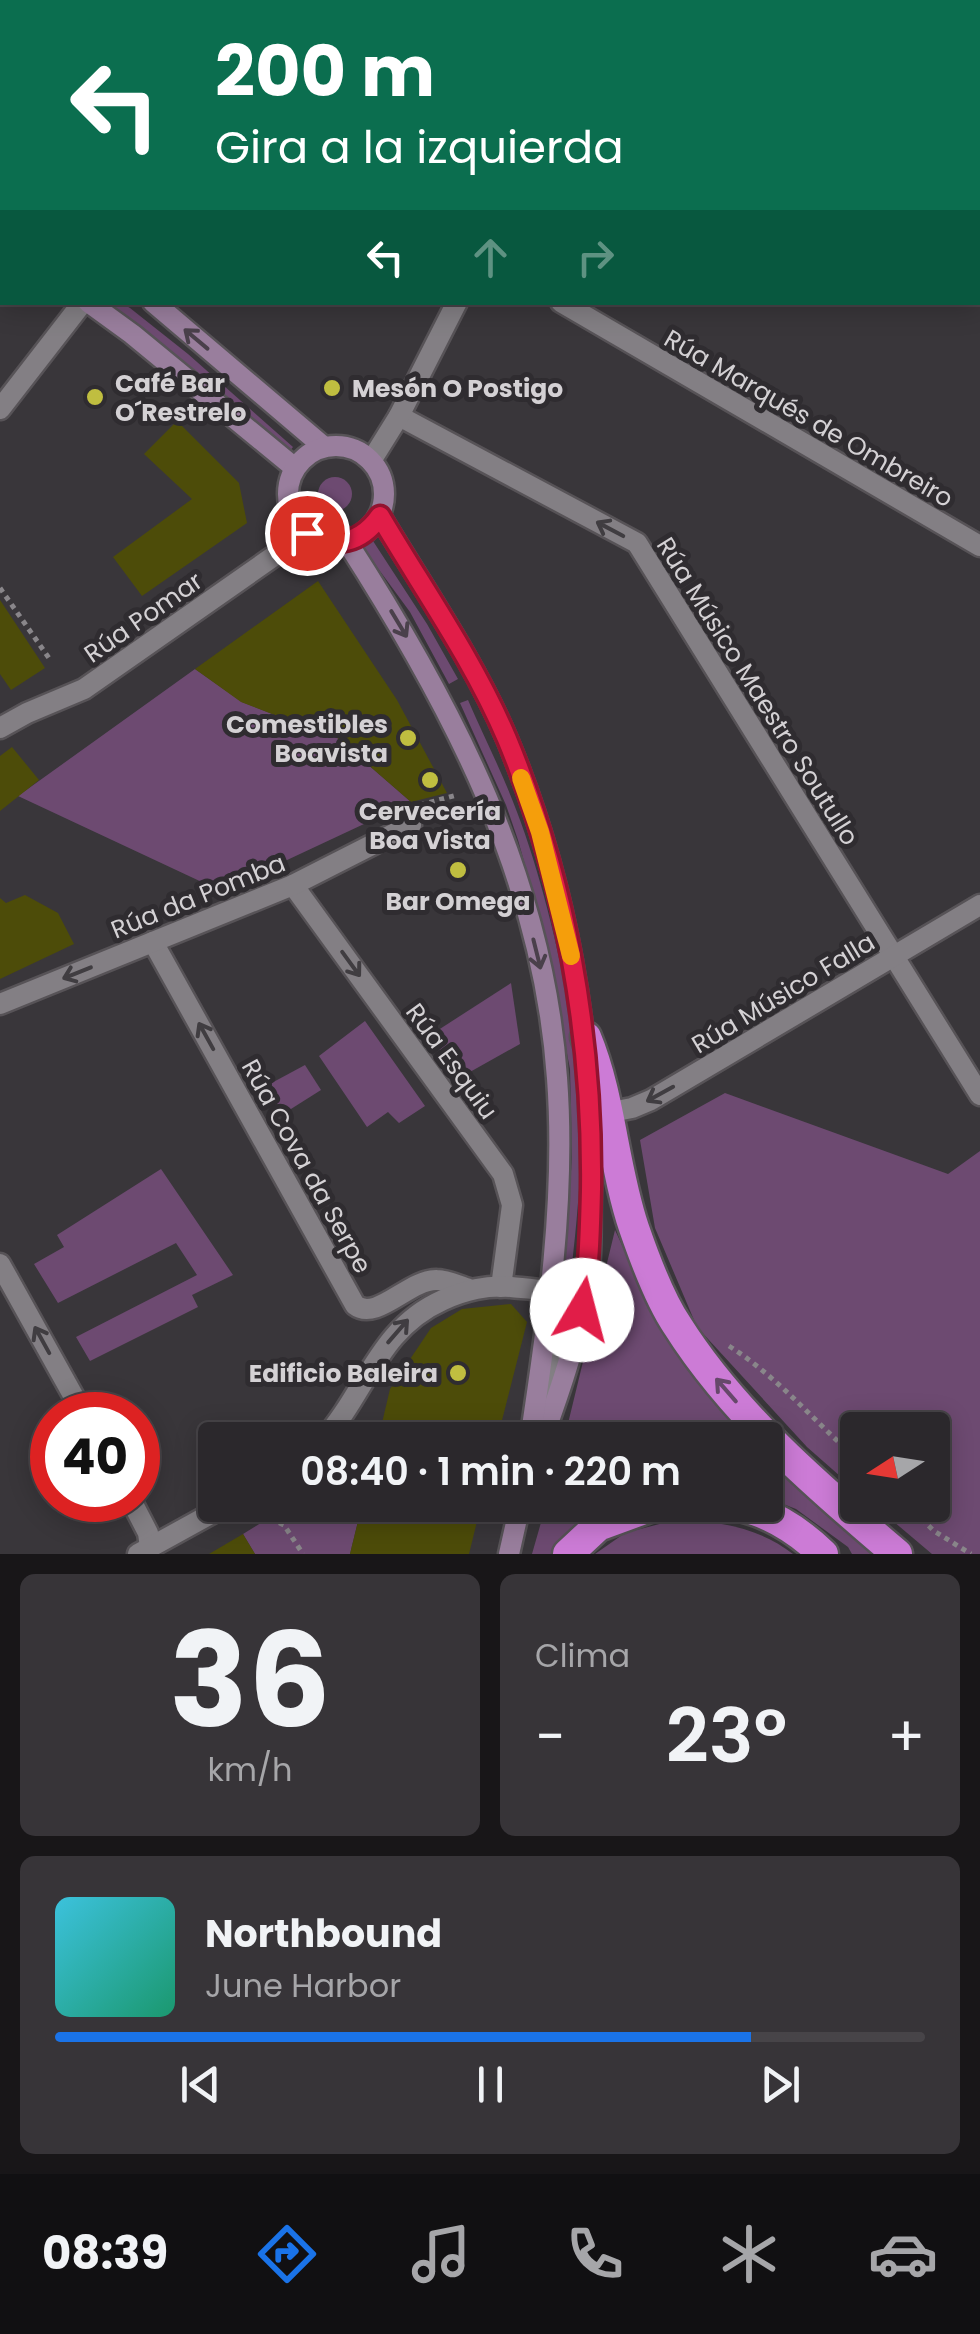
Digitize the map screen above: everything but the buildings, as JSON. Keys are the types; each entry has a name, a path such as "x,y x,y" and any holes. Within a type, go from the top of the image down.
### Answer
{"highway":[{"path":"586,1037 635,1231 676,1324 722,1387 769,1436 833,1500 898,1554"},
{"path":"568,1554 598,1526 609,1522"},
{"path":"781,1522 823,1554"}],"street":[{"path":"0,409 84,305"},
{"path":"90,305 132,334 295,468"},
{"path":"157,305 324,447"},
{"path":"371,460 455,305"},
{"name":"Rúa Marqués de Ombreiro","path":"566,305 980,546"},
{"name":"Rúa Músico Maestro Soutullo","path":"398,416 637,543 980,1095"},
{"path":"324,447 351,448 371,460 384,488 380,516 360,536 346,542 320,540 307,533 290,510 288,496 295,468 324,447"},
{"path":"380,516 478,680 507,739 540,832 586,1037 591,1150 588,1277 572,1351 547,1422"},
{"name":"Rúa Pomar","path":"0,728 84,689 307,533"},
{"path":"346,542 442,699 504,838 544,979 557,1076 560,1151 550,1292 532,1422"},
{"name":"Rúa da Pomba","path":"0,1004 293,885 412,817"},
{"name":"Rúa Esquiu","path":"293,885 504,1174 512,1205 501,1286"},
{"name":"Rúa Músico Falla","path":"606,1113 651,1100 980,905"},
{"name":"Rúa Cova da Serpe","path":"153,942 355,1305 372,1311 418,1283 438,1280 469,1289"},
{"path":"0,1264 71,1392"},
{"path":"338,1422 379,1354 408,1320 421,1310 469,1289 501,1286 550,1292 563,1300 565,1317 545,1422"},
{"path":"144,1551 198,1521"},
{"path":"142,1522 148,1533 144,1551"},
{"path":"508,1554 516,1522"}],"path":[{"path":"0,588 51,661"},
{"path":"412,817 457,795"},
{"path":"692,1345 712,1335 758,1365 840,1443"},
{"path":"276,1522 284,1526 302,1554"},
{"path":"925,1522 970,1554"}],"shaded area":[{"path":"111,305 130,308 188,354 293,447 286,456 203,377"},
{"path":"335,477 347,482 352,494 347,506 335,511 323,506 318,494 323,482"},
{"path":"373,541 458,679 449,684 410,612 363,548"},
{"path":"195,669 242,702 298,724 327,729 411,802 221,891 18,796"},
{"path":"468,700 528,843 566,991 581,1119 571,1273 564,1272 572,1157 570,1069 542,925 506,805 460,703"},
{"path":"511,983 520,1044 461,1077 429,1036"},
{"path":"365,1021 425,1106 399,1123 388,1112 367,1127 319,1056"},
{"path":"305,1065 321,1090 283,1114 266,1086"},
{"path":"725,1093 948,1174 980,1151 980,1554 932,1554 894,1522 950,1522 950,1412 840,1412 840,1476 807,1447 697,1327 655,1228 640,1140"},
{"path":"161,1169 233,1275 192,1295 198,1307 90,1361 76,1337 197,1275 176,1243 58,1303 34,1264 64,1247 57,1235"},
{"path":"615,1230 658,1323 702,1387 733,1422 568,1422"},
{"path":"783,1474 876,1554 852,1554 796,1509 783,1504"},
{"path":"262,1522 358,1522 350,1554 255,1554 243,1534"},
{"path":"541,1522 583,1522 559,1541 552,1554 532,1554"},
{"path":"667,1522 703,1522 750,1531 793,1554 595,1554 625,1533"}],"slow traffic":[{"path":"521,778 540,832 571,956"}],"place":[{"name":"Mesón O Postigo","path":"332,388"},
{"name":"Café Bar O´Restrelo","path":"95,397"},
{"name":"Comestibles Boavista","path":"408,738"},
{"name":"Cervecería Boa Vista","path":"430,780"},
{"name":"Bar Omega","path":"458,870"},
{"name":"Edificio Baleira","path":"458,1373"}],"route":[{"path":"307,533 320,540 346,542 372,527 380,516 485,694 507,739 540,832 586,1037 590,1250 582,1310"}]}
